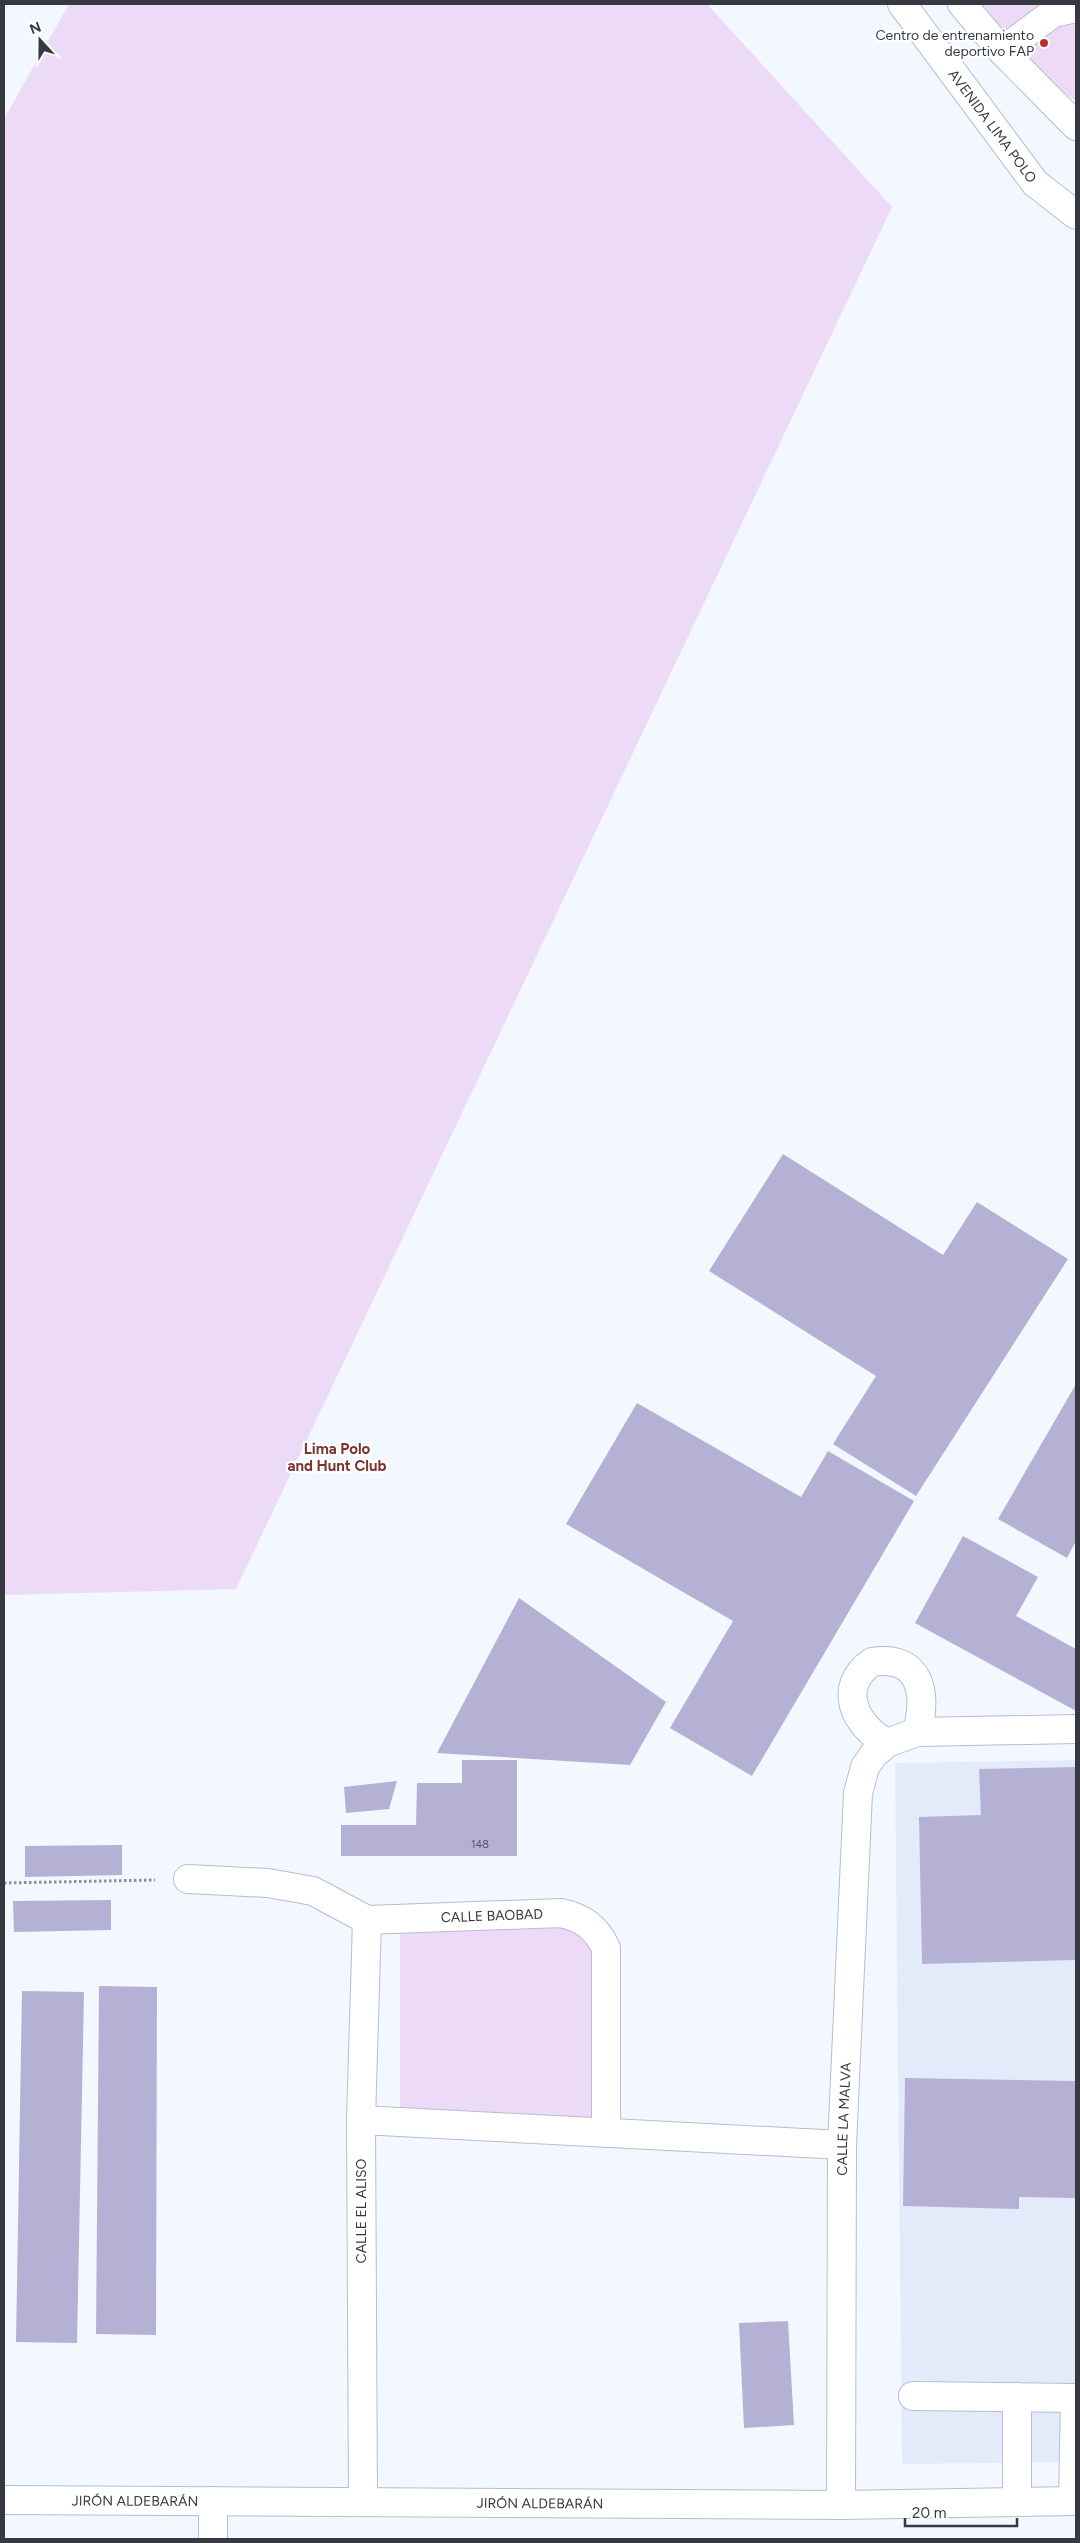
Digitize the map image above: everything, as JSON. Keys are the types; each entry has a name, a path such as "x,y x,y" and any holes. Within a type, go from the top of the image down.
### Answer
{"street":[{"name":"AVENIDA LIMA POLO","path":"902,4 1035,183 1076,215"},
{"path":"962,4 1002,51 1076,126"},
{"path":"1002,51 1053,13 1076,8"},
{"path":"917,1732 922,1712 921,1690 918,1681 905,1666 895,1661 872,1662 857,1676 852,1693 854,1704 861,1722 876,1737 887,1743 917,1732 1076,1729"},
{"name":"CALLE LA MALVA","path":"842,2504 842,2145 858,1793 865,1767 874,1754 887,1743"},
{"path":"188,1880 268,1883 313,1891 367,1920"},
{"name":"CALLE BAOBAD","path":"367,1920 561,1914 575,1917 590,1924 606,1948 606,2133"},
{"name":"CALLE EL ALISO","path":"363,2502 361,2120 367,1920"},
{"path":"361,2120 842,2145"},
{"path":"913,2396 1076,2398 1075,2501"},
{"path":"1017,2397 1017,2502"},
{"name":"JIRÓN ALDEBARÁN","path":"4,2500 842,2504 1075,2501"},
{"path":"212,2539 213,2501"}],"path":[{"path":"4,1883 188,1880"}],"shaded area":[{"path":"69,4 707,4 892,207 236,1589 4,1595 4,119"},
{"name":"Centro de entrenamiento deportivo FAP","path":"979,4 1076,4 1076,101 1041,77"},
{"path":"1076,1760 1076,2462 902,2464 895,1763"},
{"path":"400,1926 592,1926 591,2121 400,2121"}],"building":[{"path":"783,1154 943,1255 977,1202 1068,1259 916,1496 833,1444 876,1376 709,1271"},
{"path":"1076,1384 1076,1541 1067,1558 998,1519"},
{"path":"637,1403 801,1497 828,1451 914,1501 752,1776 670,1728 733,1621 566,1524"},
{"path":"963,1536 1038,1577 1016,1616 1076,1649 1076,1711 915,1623"},
{"path":"519,1598 666,1702 630,1765 437,1753"},
{"path":"462,1760 517,1760 517,1856 341,1856 341,1825 416,1825 417,1783 462,1783"},
{"path":"1076,1767 1076,1960 922,1964 919,1817 981,1815 979,1769"},
{"path":"397,1781 389,1809 346,1813 344,1787"},
{"path":"122,1845 122,1875 25,1877 25,1846"},
{"path":"111,1900 111,1930 14,1932 13,1901"},
{"path":"99,1986 157,1987 156,2335 96,2334"},
{"path":"22,1991 84,1992 77,2343 16,2342"},
{"path":"905,2078 1076,2081 1075,2198 1019,2197 1019,2209 903,2206"},
{"path":"788,2321 794,2425 744,2428 739,2323"}],"place":[{"name":"Centro de entrenamiento deportivo FAP","path":"1044,43"}],"district":[{"name":"Lima Polo and Hunt Club","path":"337,1458"}]}
